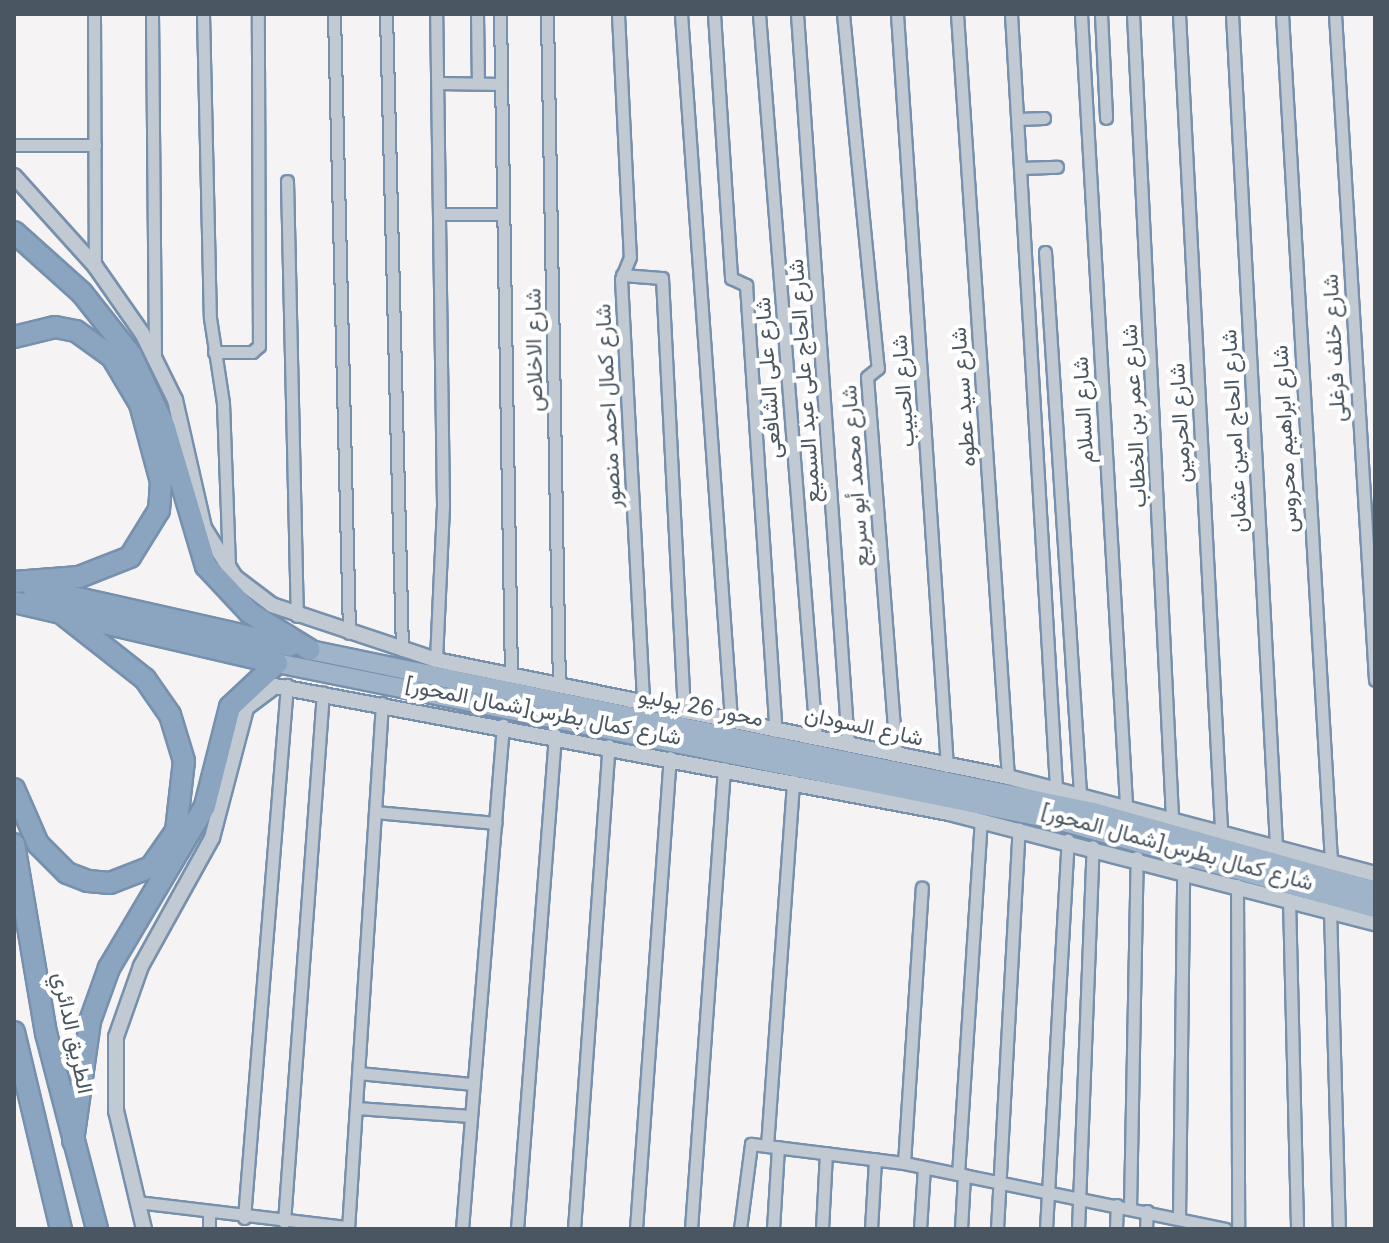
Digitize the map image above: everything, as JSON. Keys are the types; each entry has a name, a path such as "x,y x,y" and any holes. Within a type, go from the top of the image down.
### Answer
{"highway":[{"path":"14,232 82,293 131,355 165,428 206,566 250,613 310,650"},
{"path":"14,337 55,327 76,331 112,357 140,404 161,482 154,523 130,557 93,574 14,583"},
{"name":"محور 26 يوليو","path":"14,583 310,650 1093,812 1375,891"},
{"name":"محور 26 يوليو","path":"14,602 277,663 1046,818 1375,908"},
{"path":"14,789 38,844 67,873 88,881 132,878 151,867 176,831 184,761 170,715 145,679 65,616"},
{"path":"73,1141 90,1021 109,968 205,806 230,707 277,663"},
{"name":"الطريق الدائري","path":"14,844 46,1033 97,1229"},
{"path":"14,1032 61,1229"}],"street":[{"path":"94,14 95,266"},
{"path":"152,14 155,354"},
{"path":"203,14 214,352 229,570"},
{"path":"214,352 259,346 258,14"},
{"path":"334,14 349,633"},
{"path":"386,14 402,650"},
{"path":"436,14 443,504 436,660"},
{"path":"477,14 478,83"},
{"path":"500,14 511,676"},
{"name":"شارع الاخلاص","path":"547,14 559,686"},
{"name":"شارع كمال احمد منصور","path":"618,14 630,257 622,275 643,703"},
{"path":"681,14 694,231 703,253 731,721"},
{"path":"714,14 731,278 746,285 776,731"},
{"name":"شارع على الشافعى","path":"759,14 816,739"},
{"name":"شارع الحاج على عبد السميع","path":"797,14 848,745"},
{"name":"شارع محمد أبو سريع","path":"843,14 877,353 878,369 867,377 896,755"},
{"name":"شارع الحبيب","path":"897,14 947,766"},
{"name":"شارع سيد عطوه","path":"957,14 1008,777"},
{"path":"1011,14 1056,788"},
{"name":"شارع السلام","path":"1081,14 1126,804"},
{"path":"1101,14 1106,118"},
{"name":"شارع عمر بن الخطاب","path":"1133,14 1172,817"},
{"name":"شارع الحرمين","path":"1179,14 1221,830"},
{"name":"شارع الحاج امين عثمان","path":"1232,14 1276,846"},
{"name":"شارع ابراهيم محروس","path":"1282,14 1331,861"},
{"name":"شارع خلف فرغلى","path":"1335,14 1375,680"},
{"path":"438,83 501,84"},
{"path":"1018,119 1044,118"},
{"path":"14,145 95,145"},
{"path":"1021,168 1057,167"},
{"path":"14,176 95,266 155,354 175,400 204,528 229,570"},
{"path":"287,181 297,616"},
{"path":"440,214 503,214"},
{"path":"1045,252 1080,793"},
{"path":"622,275 662,278 684,712"},
{"name":"شارع السودان","path":"229,570 297,616 436,660 1080,793 1375,874"},
{"path":"139,1228 137,1202 116,1111 116,1037 141,966 212,838 246,708 263,690 287,685 244,1218"},
{"name":"شارع كمال بطرس[شمال المحور]","path":"287,685 555,734 1019,829 1137,857 1375,923"},
{"path":"284,1222 323,692"},
{"path":"137,1202 244,1218 258,1224 284,1222 311,1227 348,1228 382,703"},
{"path":"462,1229 503,725"},
{"path":"517,1229 555,734"},
{"path":"574,1229 609,745"},
{"path":"636,1229 670,757"},
{"path":"691,1229 724,768"},
{"path":"773,1229 772,1146 793,781"},
{"path":"375,812 495,823"},
{"path":"961,1229 961,1175 981,821"},
{"path":"997,1229 1019,829"},
{"path":"1046,1229 1068,840"},
{"path":"1078,1229 1093,846"},
{"path":"1116,1229 1124,1206 1137,857"},
{"path":"1172,1221 1183,870"},
{"path":"1237,885 1238,1229"},
{"path":"904,1163 922,888"},
{"path":"1289,899 1297,1229"},
{"path":"1330,910 1339,1229"},
{"path":"358,1073 473,1084"},
{"path":"356,1108 471,1116"},
{"path":"740,1229 751,1144 904,1163 1048,1189 1147,1211 1172,1221 1218,1228"},
{"path":"822,1229 826,1153"},
{"path":"871,1229 875,1159"},
{"path":"920,1229 924,1167"},
{"path":"1146,1229 1147,1211"},
{"path":"209,1212 209,1229"}]}
